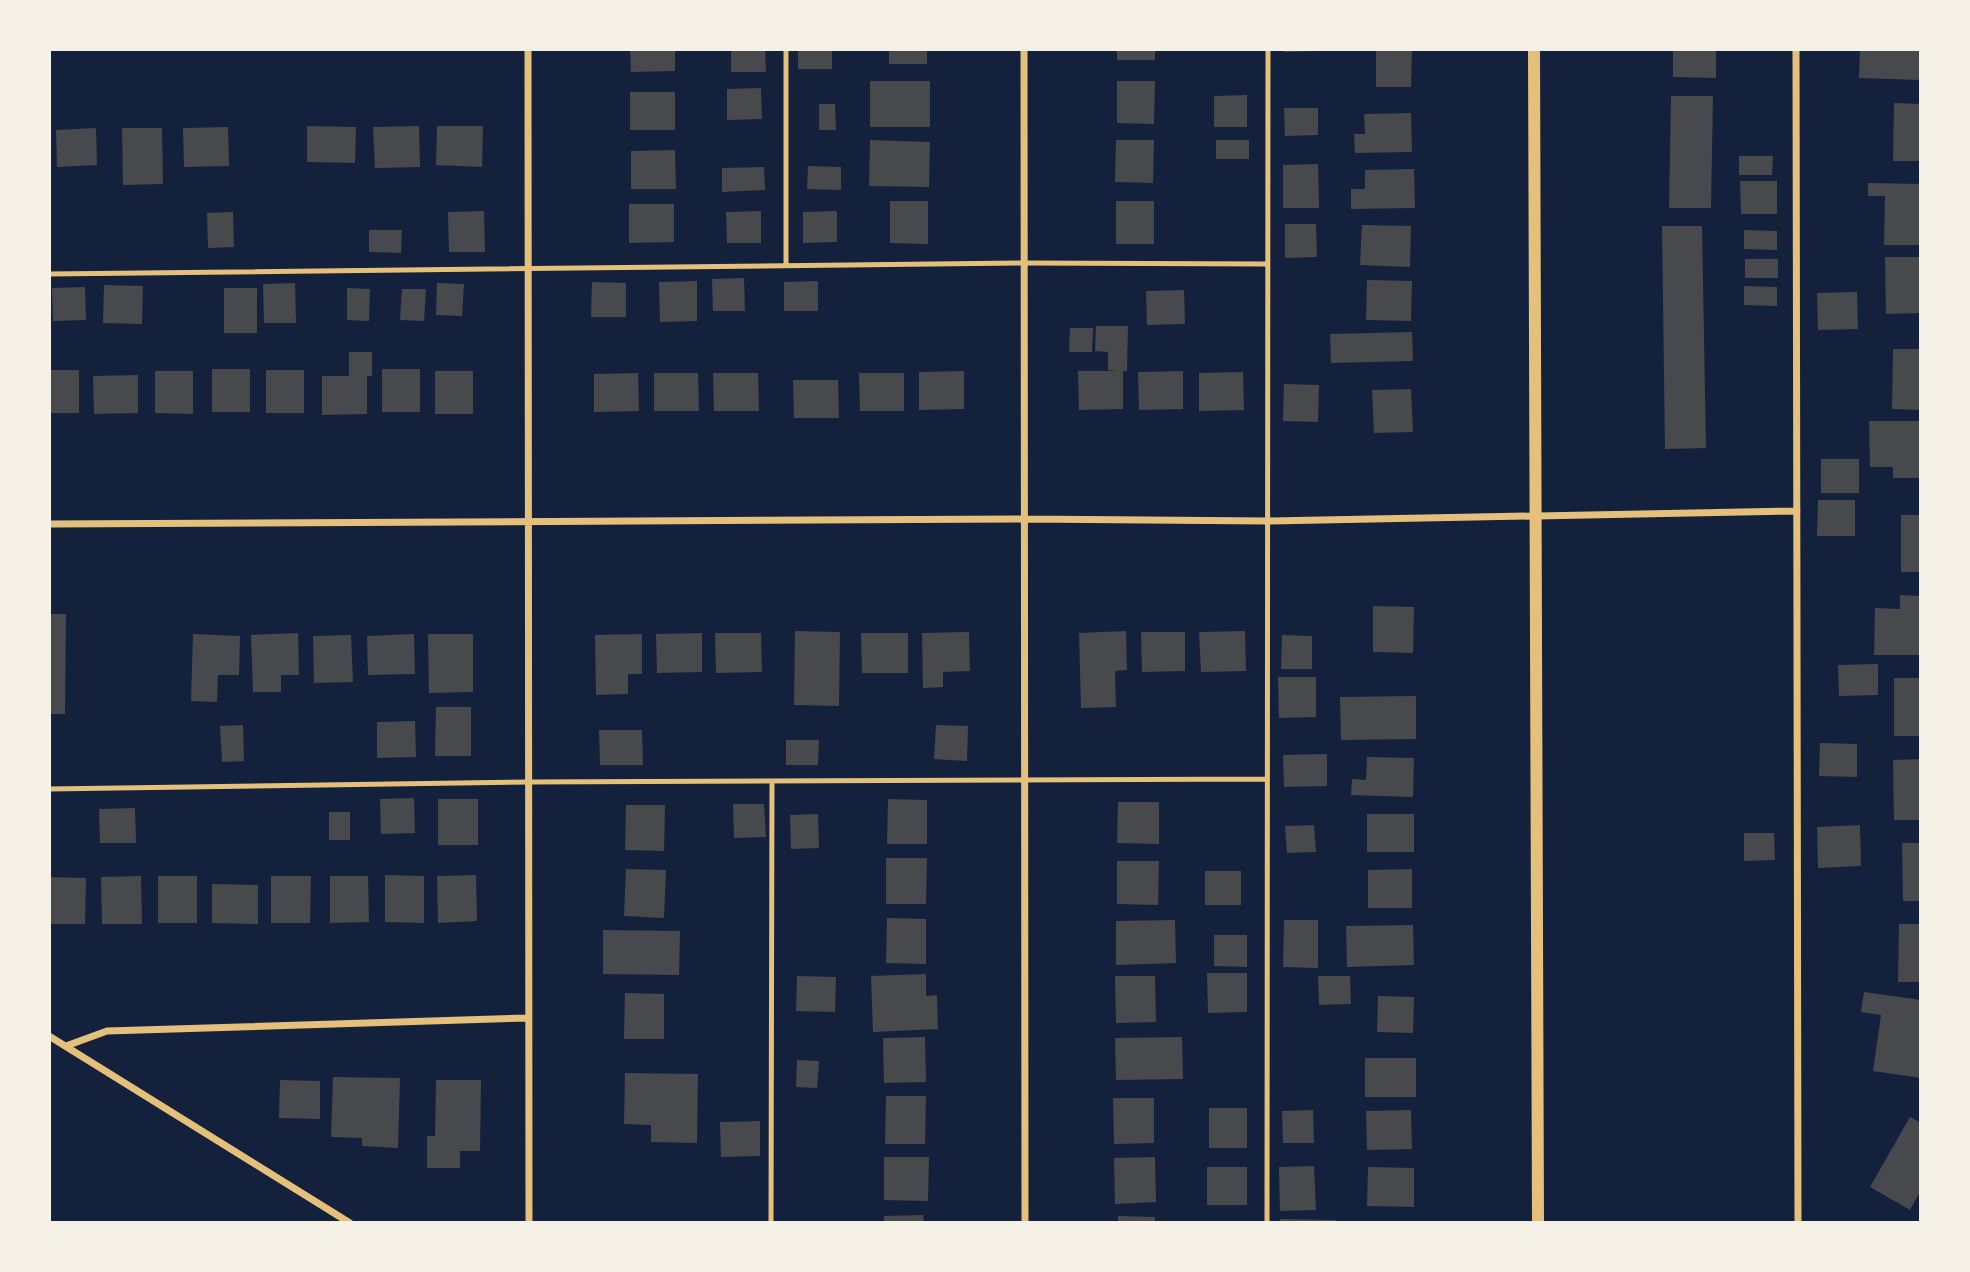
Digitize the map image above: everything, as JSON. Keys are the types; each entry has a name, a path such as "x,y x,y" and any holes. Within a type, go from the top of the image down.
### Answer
{"street":[{"path":"528,49 529,1223"},
{"path":"1024,49 1025,1223"},
{"path":"1534,49 1538,1223"},
{"path":"1796,49 1798,1223"},
{"path":"49,524 1025,519 1267,522 1797,511"},
{"path":"66,1046 107,1031 528,1018"},
{"path":"49,1036 350,1223"}],"lane":[{"path":"786,49 786,265"},
{"path":"1266,1223 1268,49"},
{"path":"49,274 1025,263 1268,264"},
{"path":"49,789 528,782 1267,779"},
{"path":"771,1223 772,781"}],"building":[{"path":"630,49 675,49 675,71 631,72"},
{"path":"731,49 765,49 766,72 731,72"},
{"path":"798,49 832,49 832,69 798,69"},
{"path":"889,49 927,49 927,64 889,64"},
{"path":"1117,49 1155,49 1155,60 1117,60"},
{"path":"1284,49 1318,49 1318,51 1284,52"},
{"path":"1376,49 1412,50 1411,87 1376,87"},
{"path":"1673,49 1716,49 1716,78 1673,77"},
{"path":"1860,49 1921,49 1921,80 1859,78"},
{"path":"870,81 930,81 930,127 870,127"},
{"path":"1117,81 1155,81 1154,124 1117,123"},
{"path":"761,88 762,119 727,120 727,89"},
{"path":"630,92 675,92 675,130 630,130"},
{"path":"1247,95 1247,127 1214,127 1214,96"},
{"path":"1671,96 1713,96 1711,208 1669,208"},
{"path":"1894,103 1921,104 1921,161 1893,161"},
{"path":"819,104 835,104 836,130 819,130"},
{"path":"1284,108 1318,108 1318,135 1285,136"},
{"path":"1411,113 1412,152 1355,153 1354,134 1365,134 1364,114"},
{"path":"307,126 356,127 355,163 307,162"},
{"path":"419,126 420,167 375,168 373,127"},
{"path":"437,126 483,126 482,167 436,165"},
{"path":"228,127 229,166 184,167 183,128"},
{"path":"96,128 97,165 57,167 56,130"},
{"path":"122,128 162,128 163,184 123,185"},
{"path":"870,140 930,142 929,187 869,186"},
{"path":"1116,140 1154,140 1153,183 1115,182"},
{"path":"1216,140 1249,140 1249,159 1216,159"},
{"path":"675,150 676,189 631,189 631,151"},
{"path":"1739,156 1773,156 1772,175 1739,175"},
{"path":"1318,164 1319,208 1283,208 1283,165"},
{"path":"808,166 841,167 841,190 807,189"},
{"path":"764,167 765,190 722,192 722,168"},
{"path":"1414,169 1415,208 1351,209 1351,189 1365,189 1365,170"},
{"path":"1740,181 1777,181 1777,214 1741,214"},
{"path":"1868,183 1921,184 1921,245 1884,245 1885,196 1868,196"},
{"path":"890,201 928,201 928,244 890,243"},
{"path":"1116,201 1154,201 1154,244 1116,244"},
{"path":"629,204 674,204 674,242 629,243"},
{"path":"484,211 485,252 449,252 448,212"},
{"path":"761,211 761,243 727,243 726,212"},
{"path":"837,211 837,242 803,243 803,212"},
{"path":"233,212 234,247 208,248 207,213"},
{"path":"1285,224 1316,224 1317,257 1285,258"},
{"path":"1362,225 1411,226 1410,267 1360,265"},
{"path":"1662,226 1702,226 1706,448 1665,449"},
{"path":"369,230 402,230 401,253 369,252"},
{"path":"1744,230 1777,231 1777,250 1744,249"},
{"path":"1885,257 1921,257 1921,313 1886,314"},
{"path":"1745,259 1778,259 1778,278 1745,278"},
{"path":"744,278 745,311 713,311 712,279"},
{"path":"1367,280 1412,281 1411,321 1366,320"},
{"path":"697,281 697,321 660,322 659,282"},
{"path":"818,281 818,311 784,311 784,282"},
{"path":"592,282 626,283 626,317 591,317"},
{"path":"295,283 296,323 264,323 263,284"},
{"path":"437,283 464,284 462,316 436,315"},
{"path":"104,285 143,286 142,324 103,323"},
{"path":"1744,286 1777,287 1777,306 1744,305"},
{"path":"85,287 86,320 53,321 52,288"},
{"path":"224,288 257,288 257,333 224,333"},
{"path":"347,288 370,289 369,321 347,320"},
{"path":"402,289 426,289 424,321 400,320"},
{"path":"1184,290 1185,324 1147,325 1146,291"},
{"path":"1857,292 1858,329 1818,330 1817,293"},
{"path":"1096,326 1128,326 1127,371 1123,371 1123,409 1079,410 1078,371 1117,371 1108,370 1108,352 1095,351"},
{"path":"1070,328 1093,328 1092,352 1069,352"},
{"path":"1412,332 1413,361 1331,363 1330,334"},
{"path":"1893,349 1921,349 1921,410 1892,409"},
{"path":"349,352 372,352 372,376 367,376 367,414 322,415 322,376 349,376"},
{"path":"212,369 250,369 250,412 212,412"},
{"path":"382,369 420,369 420,412 382,412"},
{"path":"49,370 79,370 79,413 49,413"},
{"path":"266,370 304,370 304,413 266,413"},
{"path":"155,371 193,371 193,414 155,413"},
{"path":"435,371 473,371 473,414 435,414"},
{"path":"964,371 964,409 919,410 919,372"},
{"path":"1183,371 1183,409 1139,410 1138,372"},
{"path":"1243,372 1244,410 1199,411 1199,373"},
{"path":"638,373 639,411 594,412 594,374"},
{"path":"654,373 698,373 699,411 654,411"},
{"path":"713,373 758,373 759,411 714,411"},
{"path":"859,373 904,373 904,411 860,411"},
{"path":"138,375 138,413 94,414 93,376"},
{"path":"793,380 838,380 839,418 794,418"},
{"path":"1284,384 1319,385 1318,422 1283,421"},
{"path":"1411,389 1413,432 1374,433 1372,390"},
{"path":"1869,421 1921,421 1921,478 1893,478 1893,467 1870,467"},
{"path":"1821,459 1859,459 1859,493 1821,493"},
{"path":"1818,500 1855,500 1855,536 1817,536"},
{"path":"1901,515 1921,515 1921,572 1901,572"},
{"path":"1900,595 1921,596 1921,655 1874,655 1875,608 1900,609"},
{"path":"1373,606 1414,607 1413,653 1373,652"},
{"path":"49,614 66,614 65,714 49,714"},
{"path":"795,631 840,632 839,706 794,705"},
{"path":"1126,631 1127,670 1115,671 1116,707 1081,708 1079,633"},
{"path":"1245,631 1246,671 1201,672 1199,632"},
{"path":"969,632 970,671 943,672 943,687 923,688 922,633"},
{"path":"1141,632 1185,632 1185,671 1142,672"},
{"path":"298,633 299,675 281,675 281,692 253,692 251,635"},
{"path":"702,633 702,672 657,673 656,634"},
{"path":"715,633 761,633 762,672 716,673"},
{"path":"861,633 908,633 908,673 862,673"},
{"path":"193,634 240,636 239,675 218,675 217,702 191,701"},
{"path":"414,634 415,674 368,675 367,636"},
{"path":"428,634 473,634 473,692 429,693"},
{"path":"642,634 642,674 628,674 628,694 596,695 595,635"},
{"path":"351,635 353,682 314,683 313,636"},
{"path":"1282,635 1312,636 1312,669 1281,669"},
{"path":"1878,664 1878,695 1839,696 1838,665"},
{"path":"1278,677 1316,677 1316,717 1279,718"},
{"path":"1894,678 1921,678 1921,736 1894,736"},
{"path":"1416,696 1416,739 1341,740 1340,697"},
{"path":"436,707 471,707 471,756 435,756"},
{"path":"415,721 416,757 377,758 377,722"},
{"path":"243,725 244,761 222,762 220,726"},
{"path":"936,725 968,726 967,761 934,759"},
{"path":"599,730 642,730 643,765 600,765"},
{"path":"786,740 819,740 818,765 786,765"},
{"path":"1820,743 1857,744 1857,777 1819,776"},
{"path":"1327,754 1327,786 1284,787 1283,755"},
{"path":"1367,757 1414,758 1413,797 1351,795 1352,779 1366,780"},
{"path":"1921,759 1921,820 1894,820 1893,760"},
{"path":"414,798 415,833 381,834 380,799"},
{"path":"438,799 478,799 478,845 438,845"},
{"path":"888,799 927,800 927,844 887,844"},
{"path":"1118,802 1159,802 1159,844 1117,843"},
{"path":"733,804 764,804 766,837 734,838"},
{"path":"626,805 665,805 664,851 625,850"},
{"path":"135,808 136,843 100,843 99,809"},
{"path":"329,812 350,812 350,840 329,840"},
{"path":"818,814 819,848 791,849 790,815"},
{"path":"1367,814 1414,814 1414,852 1367,852"},
{"path":"1314,825 1316,852 1287,853 1285,826"},
{"path":"1860,825 1861,866 1818,868 1817,827"},
{"path":"1744,833 1774,833 1775,860 1744,861"},
{"path":"1902,843 1921,843 1921,901 1903,901"},
{"path":"886,858 927,858 926,904 886,904"},
{"path":"1117,861 1159,861 1158,905 1117,904"},
{"path":"626,869 666,870 664,918 624,916"},
{"path":"1412,869 1412,908 1368,908 1368,870"},
{"path":"1205,871 1241,871 1241,905 1205,905"},
{"path":"385,875 424,876 424,923 385,922"},
{"path":"476,875 477,921 438,923 437,876"},
{"path":"141,876 142,924 102,924 101,877"},
{"path":"158,876 197,876 197,923 158,923"},
{"path":"271,876 311,876 310,923 271,923"},
{"path":"330,876 368,876 369,922 330,923"},
{"path":"49,877 86,878 85,924 49,924"},
{"path":"212,884 258,885 258,924 212,923"},
{"path":"887,918 926,919 926,964 886,963"},
{"path":"1175,920 1176,963 1116,965 1116,921"},
{"path":"1284,920 1318,920 1318,968 1283,967"},
{"path":"1899,924 1921,924 1921,982 1898,982"},
{"path":"1413,925 1414,965 1347,967 1346,926"},
{"path":"603,930 680,931 679,975 603,974"},
{"path":"1214,935 1247,935 1247,967 1214,966"},
{"path":"1207,973 1247,973 1247,1012 1208,1013"},
{"path":"926,974 926,996 937,995 938,1029 873,1032 871,976"},
{"path":"797,976 836,977 835,1012 796,1011"},
{"path":"1115,976 1155,976 1156,1022 1116,1023"},
{"path":"1318,976 1350,976 1351,1004 1319,1005"},
{"path":"1864,992 1921,1000 1921,1078 1873,1071 1881,1015 1861,1012"},
{"path":"625,993 664,994 664,1039 624,1039"},
{"path":"1378,996 1414,997 1413,1033 1377,1032"},
{"path":"925,1037 926,1082 884,1083 883,1038"},
{"path":"1182,1037 1183,1079 1116,1080 1115,1038"},
{"path":"1365,1058 1416,1058 1416,1097 1365,1097"},
{"path":"797,1060 819,1061 817,1088 796,1087"},
{"path":"625,1073 698,1074 697,1143 651,1142 651,1125 624,1124"},
{"path":"333,1077 400,1078 398,1148 362,1146 362,1138 331,1137"},
{"path":"280,1080 320,1081 320,1119 279,1118"},
{"path":"436,1080 481,1080 480,1151 460,1151 460,1168 427,1168 427,1136 435,1136"},
{"path":"886,1096 926,1096 925,1144 885,1144"},
{"path":"1113,1098 1154,1098 1154,1143 1114,1144"},
{"path":"1209,1108 1247,1108 1247,1148 1209,1148"},
{"path":"1313,1110 1314,1143 1283,1143 1282,1111"},
{"path":"1411,1110 1412,1149 1367,1150 1366,1111"},
{"path":"1910,1117 1921,1123 1921,1190 1910,1210 1870,1187"},
{"path":"760,1121 760,1156 721,1157 720,1122"},
{"path":"884,1157 929,1157 928,1201 884,1200"},
{"path":"1155,1157 1156,1202 1115,1204 1114,1158"},
{"path":"1314,1166 1316,1210 1280,1211 1279,1167"},
{"path":"1207,1167 1247,1167 1247,1205 1207,1205"},
{"path":"1368,1167 1414,1168 1414,1207 1367,1206"},
{"path":"923,1215 924,1223 884,1223 884,1216"},
{"path":"1118,1216 1155,1217 1155,1223 1118,1223"},
{"path":"1280,1219 1336,1220 1336,1223 1280,1223"}]}
